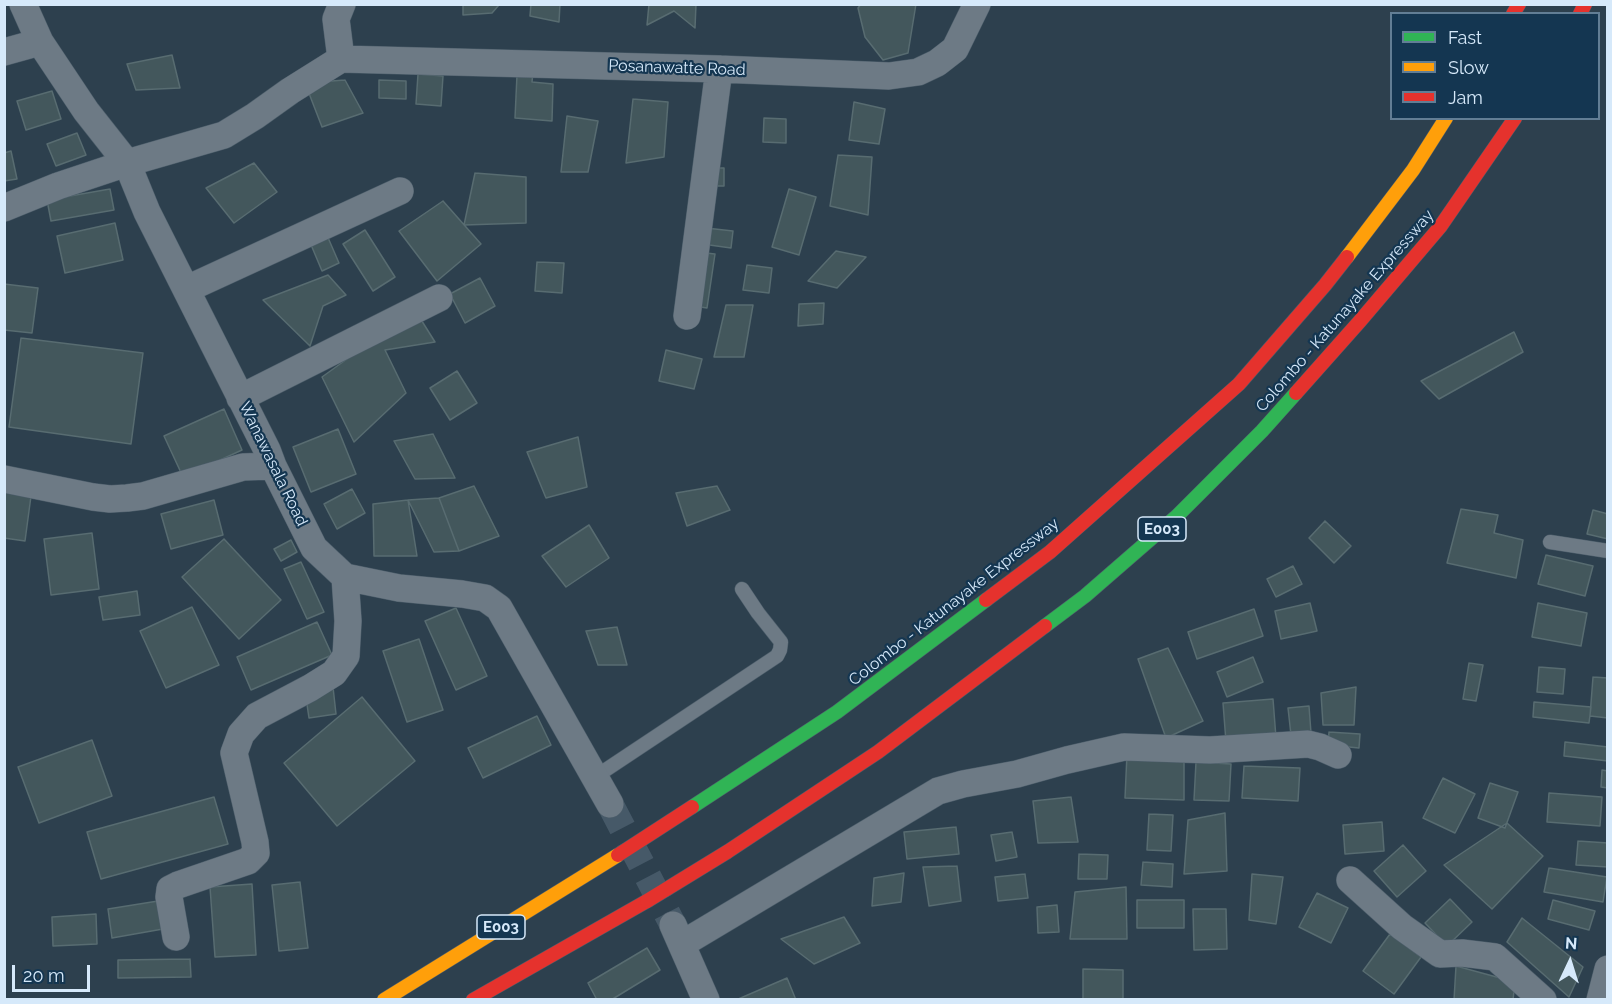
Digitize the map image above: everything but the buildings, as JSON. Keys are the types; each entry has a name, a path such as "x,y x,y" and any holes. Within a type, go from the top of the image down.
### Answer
{"highway":[{"name":"Colombo - Katunayake Expressway","path":"384,999 618,855 837,712 1050,552 1239,384 1325,285 1413,170 1445,120"},
{"name":"Colombo - Katunayake Expressway","path":"473,999 646,901 727,852 878,752 1085,596 1177,516 1262,431 1440,227 1514,120"}],"street":[{"name":"Wanawasala Road","path":"23,4 40,42 86,111 127,163 147,212 314,548 345,577"},
{"path":"4,208 58,186 127,163 224,135 341,59 336,19 342,4"},
{"name":"Posanawatte Road","path":"341,59 889,76 918,72 937,63 955,49 977,4"},
{"path":"4,52 40,42"},
{"path":"687,316 719,69"},
{"path":"187,289 400,191"},
{"path":"240,398 439,298"},
{"path":"4,479 110,499 143,496 243,467 273,466"},
{"path":"176,937 169,897 170,889 248,861 256,853 234,753 241,734 257,716 334,673 346,656 348,621 345,577 399,588 485,598 499,608 610,804"},
{"path":"706,999 677,935 938,791 1124,747 1210,750 1308,744 1338,755"},
{"path":"1350,880 1402,927 1440,954 1495,957 1543,999"},
{"path":"1600,999 1608,969"}],"lane":[{"path":"1550,542 1608,550"},
{"path":"595,777 777,656 782,642 742,589"}],"tunnel":[{"path":"610,804 673,925"}],"traffic: fast":[{"path":"1045,626 1085,596 1177,516 1262,431 1296,393"},
{"path":"692,807 837,712 986,600"}],"traffic: slow":[{"path":"1347,257 1413,170 1445,120"},
{"path":"384,1000 618,855"}],"traffic: jam":[{"path":"1514,12 1519,4"},
{"path":"1581,12 1585,4"},
{"path":"1296,393 1440,227 1514,120"},
{"path":"986,600 1050,552 1239,384 1347,257"},
{"path":"727,852 878,752 1045,626"},
{"path":"618,855 692,807"},
{"path":"647,901 727,852"},
{"path":"473,1000 647,901"}]}
